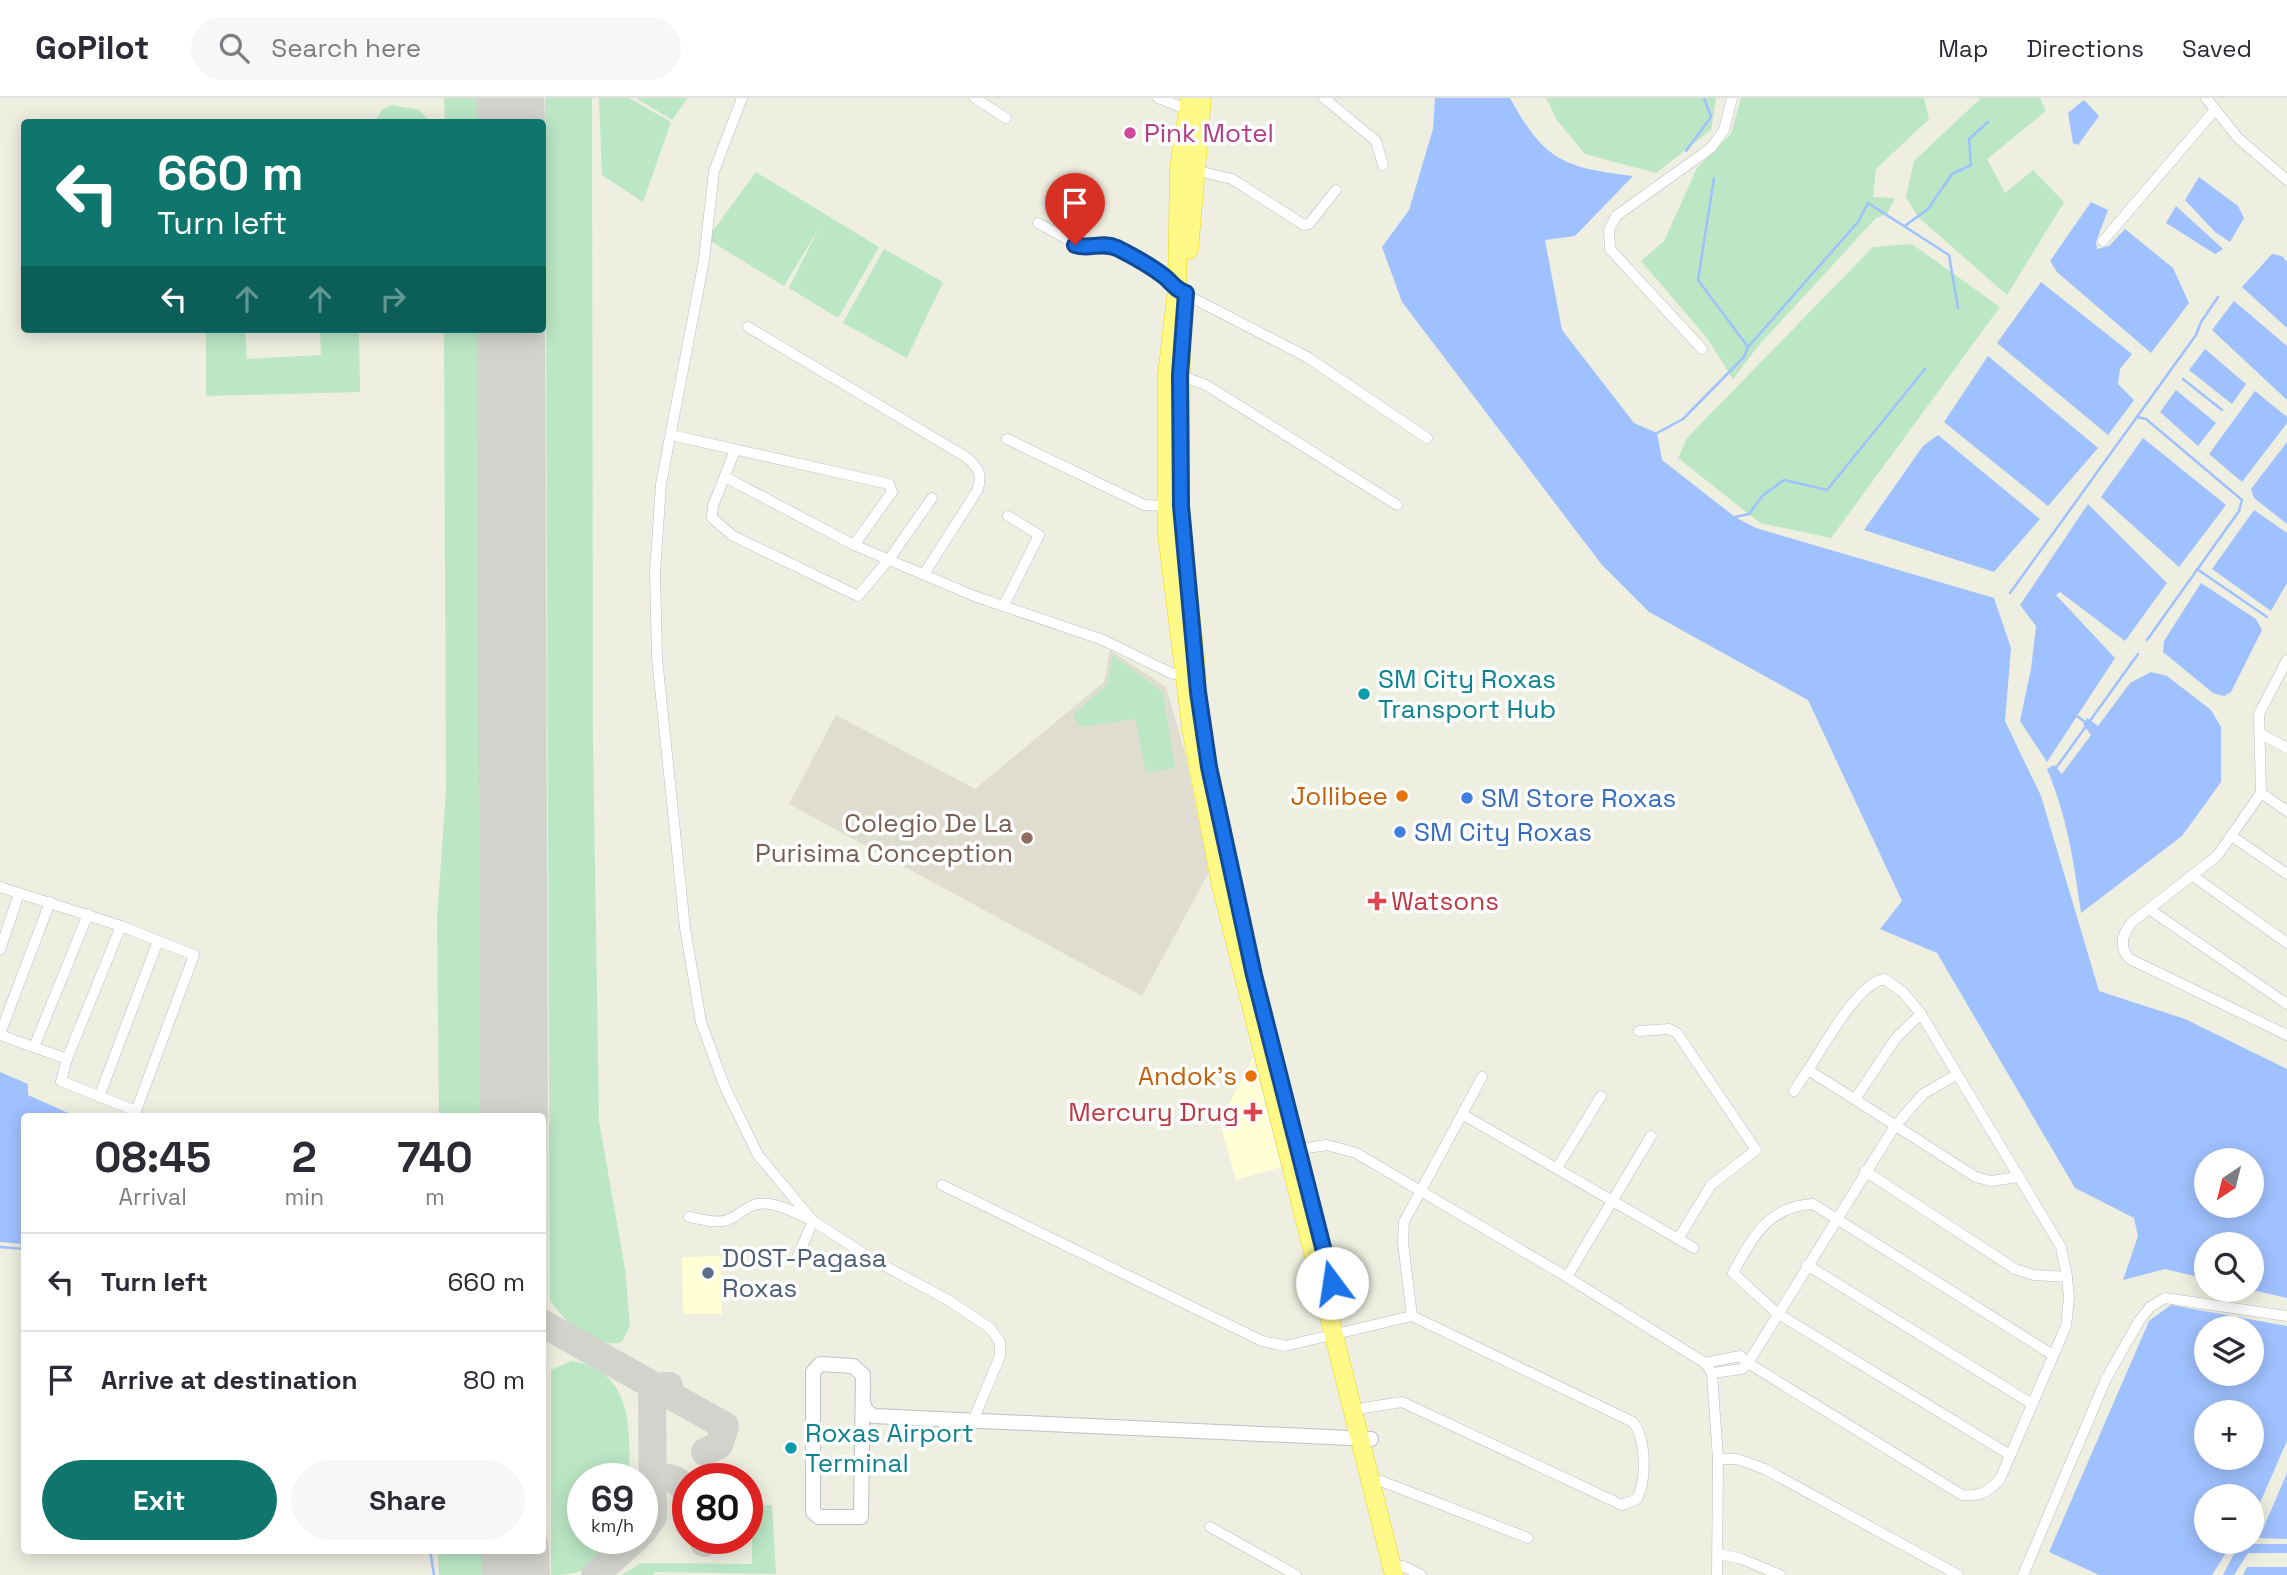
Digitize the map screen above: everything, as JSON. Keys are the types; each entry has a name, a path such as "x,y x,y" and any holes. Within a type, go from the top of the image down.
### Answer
{"highway":[{"path":"1195,105 1187,169 1174,375 1174,506 1193,692 1209,767 1226,884 1401,1572"},
{"path":"1174,506 1167,534 1185,673 1193,692"},
{"path":"1340,1334 1363,1408 1366,1438 1381,1481 1391,1539"}],"street":[{"path":"743,98 714,171 704,260 660,496 655,572 657,659 684,928 701,1022 724,1085 758,1156 813,1221"},
{"path":"975,98 1006,118"},
{"path":"1158,98 1195,105"},
{"path":"1325,98 1376,141 1383,165"},
{"path":"1702,349 1610,249 1609,230 1616,216 1711,148 1724,130 1732,98"},
{"path":"2206,98 2238,138 2287,180"},
{"path":"2103,241 2214,111"},
{"path":"1187,169 1233,179 1304,225 1310,224 1336,190"},
{"path":"1038,223 1083,248 1104,243 1119,249 1167,278 1181,292 1307,357 1427,438"},
{"path":"748,327 966,457 978,467 981,480 976,491 924,574"},
{"path":"1174,375 1206,385 1397,505"},
{"path":"671,435 889,484 892,492 854,545"},
{"path":"1007,439 1143,505 1174,506"},
{"path":"735,450 713,506 712,518 733,536 858,596 890,558 932,498"},
{"path":"725,477 854,545 890,558 974,596 1103,640 1173,674 1185,673"},
{"path":"1004,605 1039,535 1008,516"},
{"path":"2287,660 2283,675 2264,701 2259,714 2261,793 2233,837 2193,876 2149,909 2124,932 2122,944 2127,956 2287,1035"},
{"path":"2259,733 2287,748"},
{"path":"2261,793 2287,811"},
{"path":"2233,837 2287,874"},
{"path":"2193,876 2287,943"},
{"path":"0,887 88,914 121,926 158,942 194,955 136,1111 61,1081 67,1059 121,926"},
{"path":"0,950 19,894"},
{"path":"50,902 0,1035 67,1059"},
{"path":"2149,909 2287,1004"},
{"path":"34,1047 88,914"},
{"path":"99,1097 158,942"},
{"path":"1704,1363 1740,1356 1962,1495 1976,1497 1990,1490 2000,1479 2066,1326 2069,1298 2061,1247 1921,1014 1903,992 1884,979 1874,980 1857,999 1794,1091"},
{"path":"1855,1099 1896,1038 1921,1014"},
{"path":"1639,1031 1669,1029 1677,1033 1756,1150 1711,1185 1678,1238"},
{"path":"1808,1070 1976,1177 1991,1181 2018,1177"},
{"path":"1712,1373 1742,1369 1748,1363 1895,1125 1923,1094 1956,1075"},
{"path":"1412,1316 1403,1243 1404,1222 1482,1077"},
{"path":"1557,1168 1601,1096"},
{"path":"1462,1114 1694,1248"},
{"path":"1567,1277 1651,1136"},
{"path":"1293,1149 1327,1145 1356,1153 1567,1277 1704,1363 1712,1373 1718,1459 1717,1575"},
{"path":"1865,1171 2015,1269 2034,1275 2067,1277"},
{"path":"942,1185 1262,1341 1285,1346 1412,1316 1633,1422 1642,1434 1641,1490 1637,1499 1622,1505 1402,1402 1363,1408"},
{"path":"689,1217 714,1221 729,1220 743,1209 759,1204 784,1208 813,1221 990,1328 1000,1342 1000,1356 973,1421"},
{"path":"2010,1455 1777,1313 1733,1273 1752,1237 1766,1222 1792,1205 1813,1204 2053,1355"},
{"path":"797,1258 813,1221"},
{"path":"1807,1265 2032,1404"},
{"path":"2023,1575 2106,1378 2150,1307 2165,1298 2287,1316"},
{"path":"820,1364 847,1365 858,1370 863,1375 863,1402 862,1515 858,1518 815,1515 812,1400 815,1367 820,1364"},
{"path":"863,1402 866,1411 874,1416 1366,1438"},
{"path":"862,1428 874,1416"},
{"path":"1718,1459 1737,1459 1765,1469 1958,1575"},
{"path":"1381,1481 1528,1538"},
{"path":"1210,1527 1296,1575"},
{"path":"1719,1554 1742,1559 1780,1575"},
{"path":"1401,1572 1421,1575"}],"shaded area":[{"path":"444,98 477,98 477,119 445,119"},
{"path":"545,98 592,98 593,742 599,1121 625,1269 630,1326 622,1342 612,1343 602,1342 581,1332 550,1300"},
{"path":"599,98 629,98 671,122 643,202 602,175"},
{"path":"636,98 688,98 672,120"},
{"path":"1546,98 1716,98 1711,130 1656,173 1585,154 1557,120"},
{"path":"1741,98 1924,98 1929,119 1876,169 1873,197 1895,198 1887,214 1876,218 1759,345 1733,379 1707,338 1641,261 1664,241 1697,168 1731,134"},
{"path":"1981,98 2040,98 2046,111 1987,159 2005,193 2033,170 2064,202 2007,295 1918,217 1906,197 1914,161"},
{"path":"392,105 420,110 428,119 376,119 382,110"},
{"path":"756,172 879,247 838,318 789,288 819,228 784,286 707,239"},
{"path":"1912,244 2000,307 1831,538 1760,523 1678,458 1687,438 1873,247"},
{"path":"884,249 943,282 907,358 843,323"},
{"path":"206,333 245,333 247,359 321,355 320,333 359,333 360,392 206,396"},
{"path":"444,333 478,333 481,1113 439,1113 437,919 446,791"},
{"name":"Colegio De La Purisima Conception","path":"1110,650 1166,687 1185,753 1209,872 1142,996 789,804 836,715 975,789 1104,682"},
{"path":"1113,655 1163,693 1175,768 1146,772 1135,719 1081,727 1073,715 1107,685"},
{"path":"1253,1057 1281,1167 1236,1180 1220,1122"},
{"path":"721,1256 722,1314 683,1314 682,1257"},
{"path":"572,1361 592,1367 607,1377 618,1390 628,1423 629,1463 567,1463 567,1554 605,1554 590,1567 563,1575 551,1575 551,1370"},
{"path":"763,1505 772,1505 776,1574 655,1572 653,1575 621,1575 642,1563 752,1564 752,1554 763,1554"},
{"path":"438,1554 483,1554 483,1575 439,1575"}],"water":[{"path":"1435,98 1510,98 1534,136 1559,158 1590,169 1633,176 1575,236 1545,240 1562,330 1634,423 1657,433 1662,460 1735,517 1756,528 1994,598 2011,648 2005,721 2041,796 2099,991 2185,1019 2287,1069 2287,1298 2264,1293 2264,1232 2194,1232 2194,1276 2165,1269 2123,1280 2138,1236 2134,1218 2075,1188 1937,953 1880,929 1902,901 1808,700 1649,612 1602,565 1402,302 1382,247 1409,210 1433,129"},
{"path":"2084,100 2099,116 2078,145 2073,143 2068,113"},
{"path":"2199,177 2238,206 2244,218 2230,242 2215,232 2185,200"},
{"path":"2091,202 2108,210 2096,242 2097,249 2109,246 2125,229 2173,268 2189,303 2151,353 2057,272 2050,261"},
{"path":"2176,206 2223,249 2215,254 2166,223"},
{"path":"2272,254 2282,256 2287,262 2287,328 2242,287"},
{"path":"2041,282 2132,354 2120,369 2118,384 2134,400 2108,435 1997,343"},
{"path":"2234,301 2287,346 2287,400 2212,330"},
{"path":"2205,349 2246,384 2232,404 2189,370"},
{"path":"1988,356 2098,448 2048,506 1944,422"},
{"path":"2176,390 2216,423 2198,446 2160,412"},
{"path":"2255,391 2287,417 2287,423 2242,482 2209,454"},
{"path":"1938,435 2040,519 1994,572 1864,530 1923,446"},
{"path":"2143,438 2226,505 2179,567 2101,497"},
{"path":"2287,442 2287,524 2254,498 2251,489"},
{"path":"2088,504 2167,583 2125,641 2060,592 2056,595 2115,658 2047,762 2020,721 2031,669 2036,626 2020,605"},
{"path":"2254,510 2287,533 2287,583 2271,611 2212,569"},
{"path":"2201,583 2256,619 2262,630 2231,692 2224,696 2213,693 2163,652 2164,641"},
{"path":"2151,672 2167,676 2211,710 2221,727 2221,782 2182,836 2081,913 2065,822 2047,769 2054,765 2062,774 2091,735 2083,724 2087,718 2098,726 2130,683"},
{"path":"0,1072 28,1084 28,1095 68,1113 21,1113 21,1244 0,1242"},
{"path":"2171,1305 2232,1316 2194,1316 2194,1386 2264,1386 2264,1322 2287,1326 2287,1441 2264,1494 2264,1484 2194,1484 2194,1554 2225,1554 2212,1575 2099,1575 2049,1552 2149,1321"},
{"path":"2287,1473 2287,1539 2264,1538 2264,1526"},
{"path":"2264,1544 2287,1544 2287,1553 2264,1553"},
{"path":"2234,1554 2247,1554 2234,1575 2223,1575"},
{"path":"2247,1567 2287,1567 2287,1575 2243,1575"}],"waterway":[{"path":"1686,151 1711,117 1704,98"},
{"path":"1906,225 1928,209 1952,174 1971,165 1969,139 1988,122"},
{"path":"1657,433 1683,419 1744,357 1748,347 1698,280 1714,178"},
{"path":"1748,347 1858,222 1868,203 1949,255 1958,308"},
{"path":"2010,593 2196,335 2201,322 2218,297"},
{"path":"1735,517 1749,514 1763,495 1784,480 1827,490 1925,369"},
{"path":"2183,379 2222,410"},
{"path":"2137,417 2146,419 2242,500 2239,511 2147,640"},
{"path":"2197,569 2267,617"},
{"path":"2056,768 2138,654"},
{"path":"2077,716 2085,722"},
{"path":"0,1247 21,1249"},
{"path":"431,1554 434,1575"}],"taxiway":[{"path":"546,1325 725,1426 719,1445 705,1452"},
{"path":"653,1463 652,1387 669,1386"},
{"path":"658,1480 672,1479"},
{"path":"595,1575 618,1554"}],"runway":[{"path":"510,98 511,119"},
{"path":"511,333 514,1113"},
{"path":"515,1554 516,1575"}],"place":[{"name":"Pink Motel","path":"1130,133"},
{"name":"SM City Roxas Transport Hub","path":"1364,694"},
{"name":"Jollibee","path":"1402,796"},
{"name":"SM Store Roxas","path":"1467,798"},
{"name":"SM City Roxas","path":"1400,832"},
{"name":"Colegio De La Purisima Conception","path":"1027,838"},
{"name":"Watsons","path":"1377,901"},
{"name":"Andok's","path":"1251,1076"},
{"name":"Mercury Drug","path":"1253,1112"},
{"name":"DOST-Pagasa Roxas","path":"708,1273"},
{"name":"Roxas Airport Terminal","path":"791,1448"}],"route":[{"path":"1075,245 1083,248 1104,243 1119,249 1150,266 1167,278 1177,290 1186,293 1180,375 1181,506 1198,692 1209,767 1232,883 1332,1283"}]}
